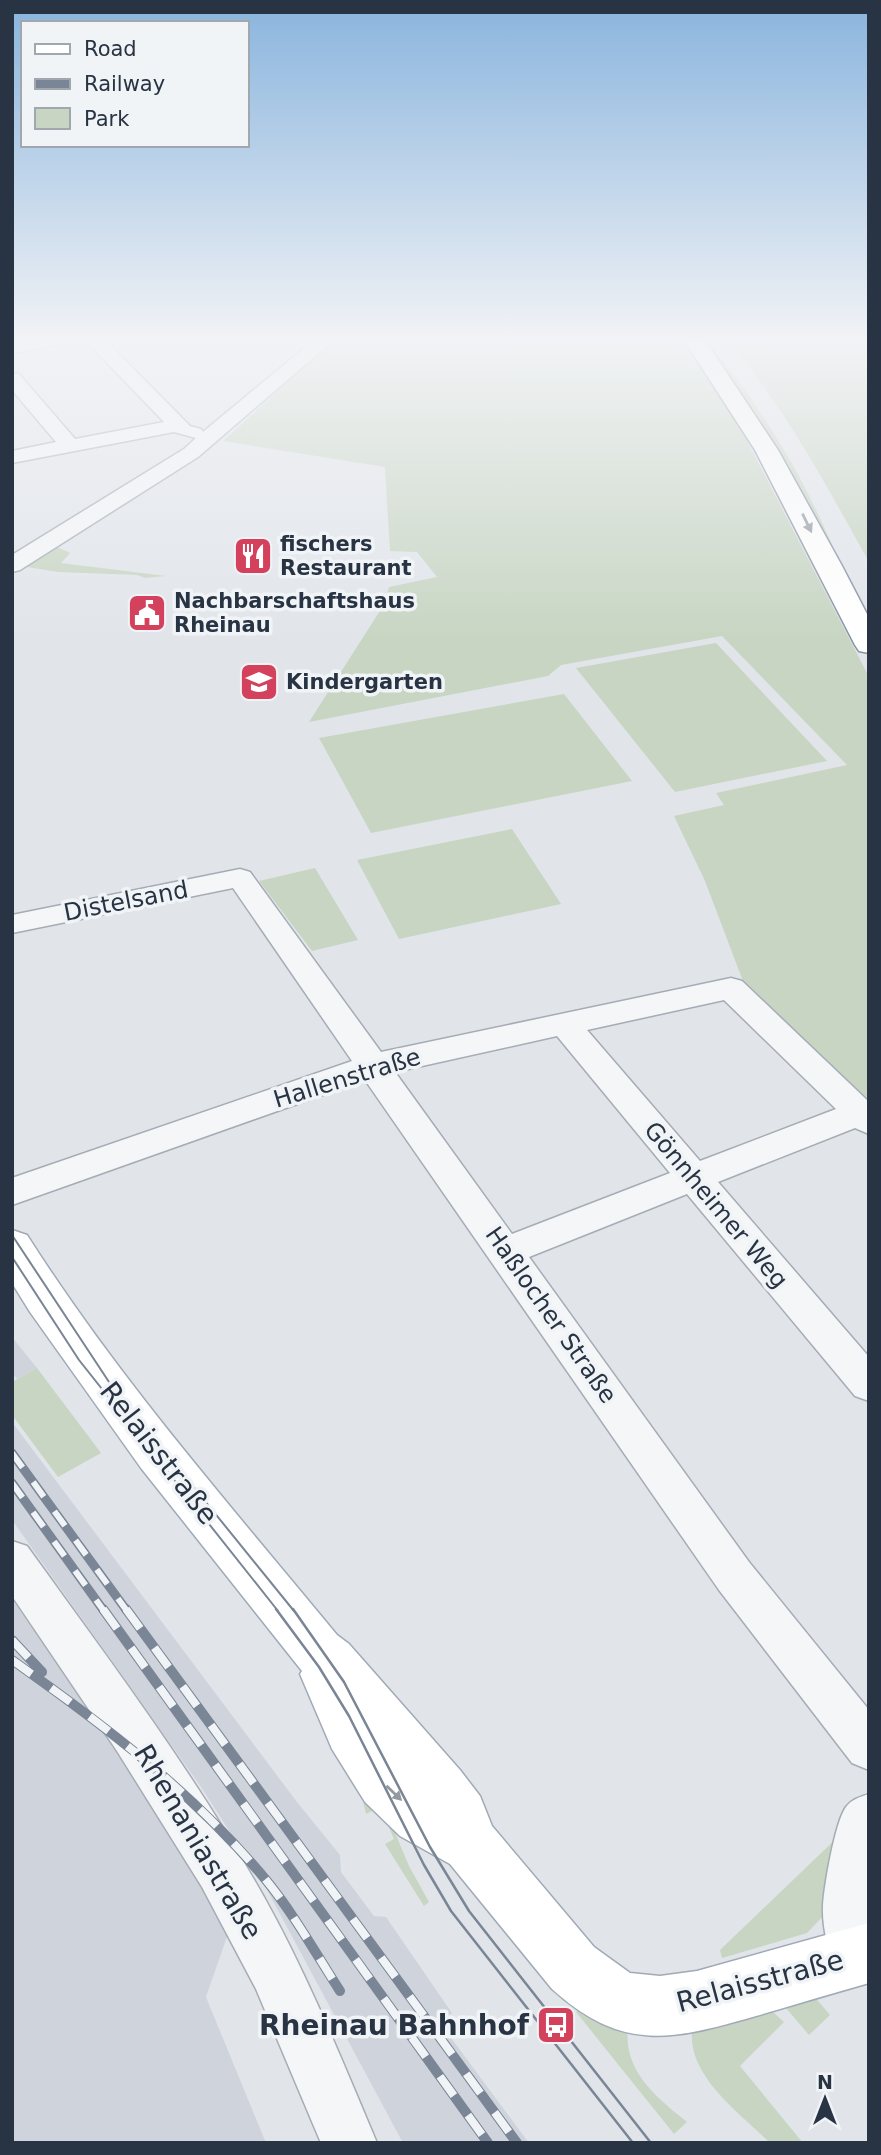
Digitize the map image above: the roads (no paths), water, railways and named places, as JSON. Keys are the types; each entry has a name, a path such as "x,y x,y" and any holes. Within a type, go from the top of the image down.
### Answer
{"main road":[{"path":"762,441 869,645"},
{"path":"784,441 869,594"},
{"name":"Relaisstraße","path":"12,1246 63,1327 108,1389 318,1651 341,1709 385,1784 413,1812 470,1844 573,1968 610,1997 650,2008 697,2002 862,1954"}],"street":[{"path":"65,441 70,446"},
{"path":"12,457 98,441"},
{"path":"12,565 162,473 208,441"},
{"path":"12,544 34,552"},
{"name":"Distelsand","path":"12,924 240,878"},
{"name":"Haßlocher Straße","path":"240,878 734,1576 869,1747"},
{"name":"Hallenstraße","path":"12,1192 373,1065 731,988 865,1118"},
{"name":"Gönnheimer Weg","path":"564,1024 869,1385"},
{"path":"505,1251 694,1178 865,1118"},
{"name":"Rhenaniastraße","path":"12,1560 163,1776 214,1859 247,1918 349,2143"},
{"path":"862,1954 848,1907 862,1826 869,1818"}],"tram line":[{"path":"12,1235 111,1385 294,1611"},
{"path":"12,1257 79,1360 278,1611"},
{"path":"276,1609 319,1667 349,1716 424,1865 451,1911 633,2143"},
{"path":"293,1609 344,1682 430,1847 469,1911 651,2143"}],"railway":[{"path":"12,1453 127,1611"},
{"path":"12,1483 104,1611"},
{"path":"103,1609 488,2143"},
{"path":"126,1609 517,2143"},
{"path":"12,1640 42,1672"},
{"path":"12,1660 114,1735 209,1818 276,1893 340,1991"}],"place":[{"name":"fischers Restaurant","path":"253,556"},
{"name":"Nachbarschaftshaus Rheinau","path":"147,613"},
{"name":"Kindergarten","path":"259,682"},
{"name":"Rheinau Bahnhof","path":"556,2025"}]}
